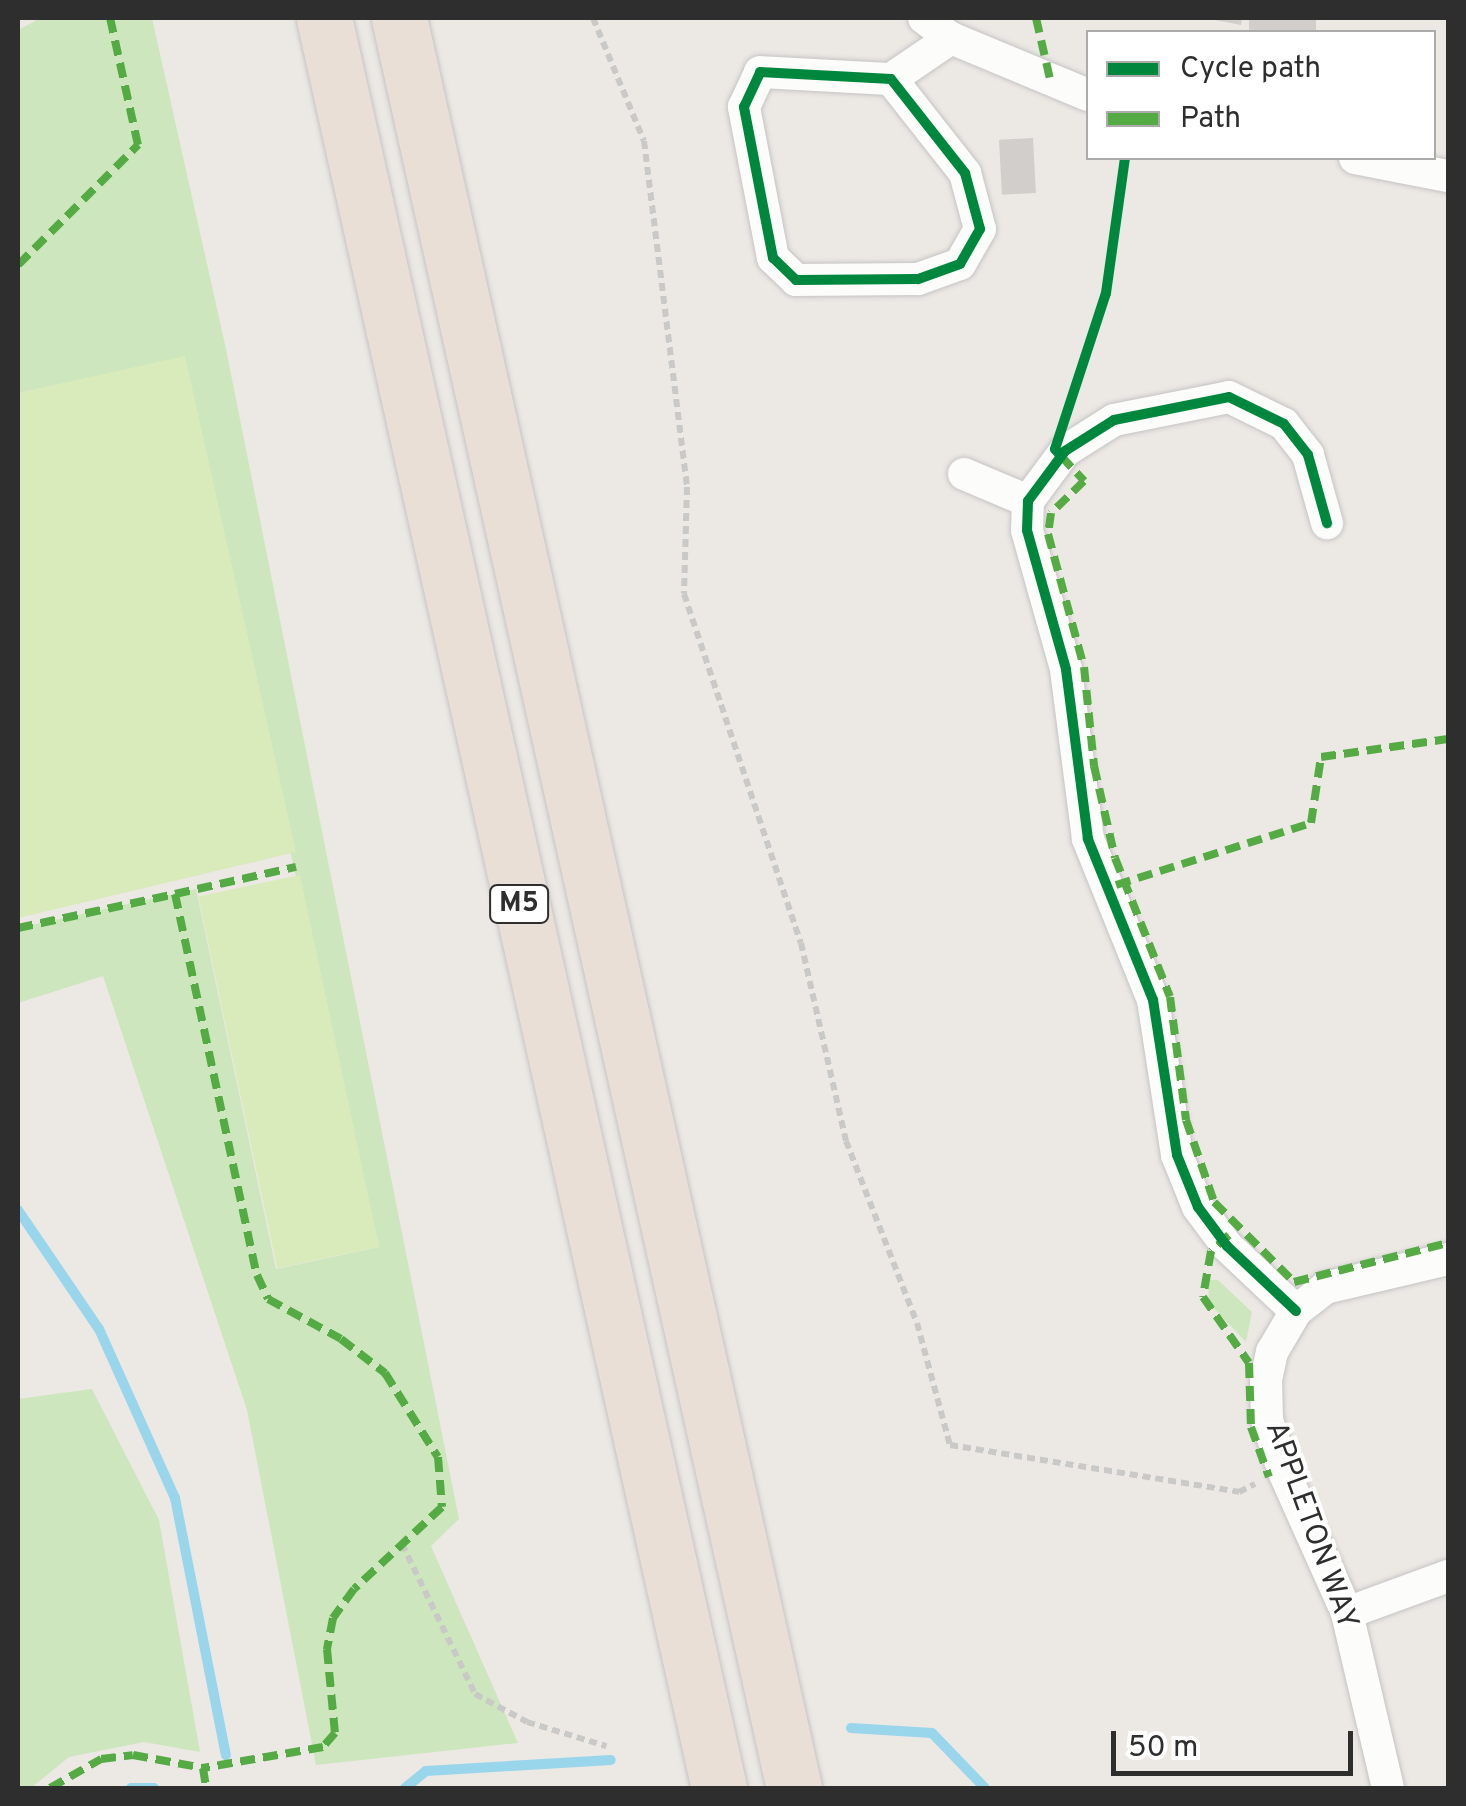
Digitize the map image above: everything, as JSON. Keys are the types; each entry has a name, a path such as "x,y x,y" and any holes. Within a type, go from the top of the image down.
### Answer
{"highway":[{"name":"M5","path":"324,18 719,1788"},
{"name":"M5","path":"399,18 794,1788"}],"street":[{"path":"924,18 951,38 1086,94"},
{"path":"891,79 966,173 980,229 960,264 918,279 796,280 773,258 744,107 760,72 891,79 951,38"},
{"path":"1365,160 1448,176"},
{"path":"1296,1311 1223,1240 1198,1207 1177,1154 1153,1000 1088,840 1066,670 1027,530 1028,501 1065,451 1114,420 1229,397 1284,424 1308,455 1326,523"},
{"path":"964,474 1028,501"},
{"name":"APPLETON WAY","path":"1388,1788 1347,1612 1283,1470 1266,1420 1266,1380 1272,1352 1296,1311 1324,1288 1448,1259"},
{"path":"1347,1612 1448,1576"}],"path":[{"path":"593,18 644,142 687,487 684,594 801,943 846,1141 917,1324 950,1445 1238,1492 1283,1470"},
{"path":"402,1544 475,1694 510,1716 606,1746"}],"green space":[{"path":"41,18 152,18 226,349 459,1519 431,1546 518,1743 316,1765 247,1410 103,976 18,1003 18,928 196,889 276,1269 379,1247 180,359 18,393 18,30"},
{"path":"185,356 296,852 18,918 18,393"},
{"path":"300,875 379,1247 277,1268 198,897"},
{"path":"1208,1280 1218,1280 1252,1312 1246,1342 1209,1303"},
{"path":"92,1389 159,1520 200,1752 144,1742 69,1757 31,1788 18,1788 18,1399"}],"building":[{"path":"1205,18 1242,18 1241,25"},
{"path":"1249,18 1316,18 1316,30 1249,30"},
{"path":"1033,138 1036,193 1002,195 999,140"}],"waterway":[{"path":"18,1210 99,1329 175,1498 226,1755"},
{"path":"851,1728 932,1733 985,1788"},
{"path":"405,1788 426,1771 611,1760"},
{"path":"131,1788 154,1788"}],"marked path":[{"path":"18,265 138,145 110,18"},
{"path":"1036,18 1050,79"},
{"path":"1061,456 1084,481 1051,513 1048,534 1084,667 1094,766 1115,858 1170,997 1186,1120 1214,1202 1294,1282 1448,1243"},
{"path":"1116,885 1311,823 1321,757 1448,739"},
{"path":"175,894 296,867"},
{"path":"18,928 175,894 257,1275 268,1299 341,1339 385,1373 438,1457 442,1507 354,1589 333,1618 327,1649 335,1733 323,1747 203,1768"},
{"path":"1229,1235 1211,1251 1203,1297 1249,1363 1251,1427 1269,1477"},
{"path":"50,1788 101,1759 133,1755 203,1768 206,1788"}],"cycle path":[{"path":"760,72 891,79 965,173 980,229 960,264 918,279 796,280 773,258 744,107 760,72"},
{"path":"1061,456 1055,449 1106,293 1125,160"},
{"path":"1296,1311 1227,1246 1198,1207 1177,1155 1153,1000 1088,839 1066,669 1027,530 1028,501 1065,451 1114,420 1229,397 1284,424 1308,455 1327,523"}]}
